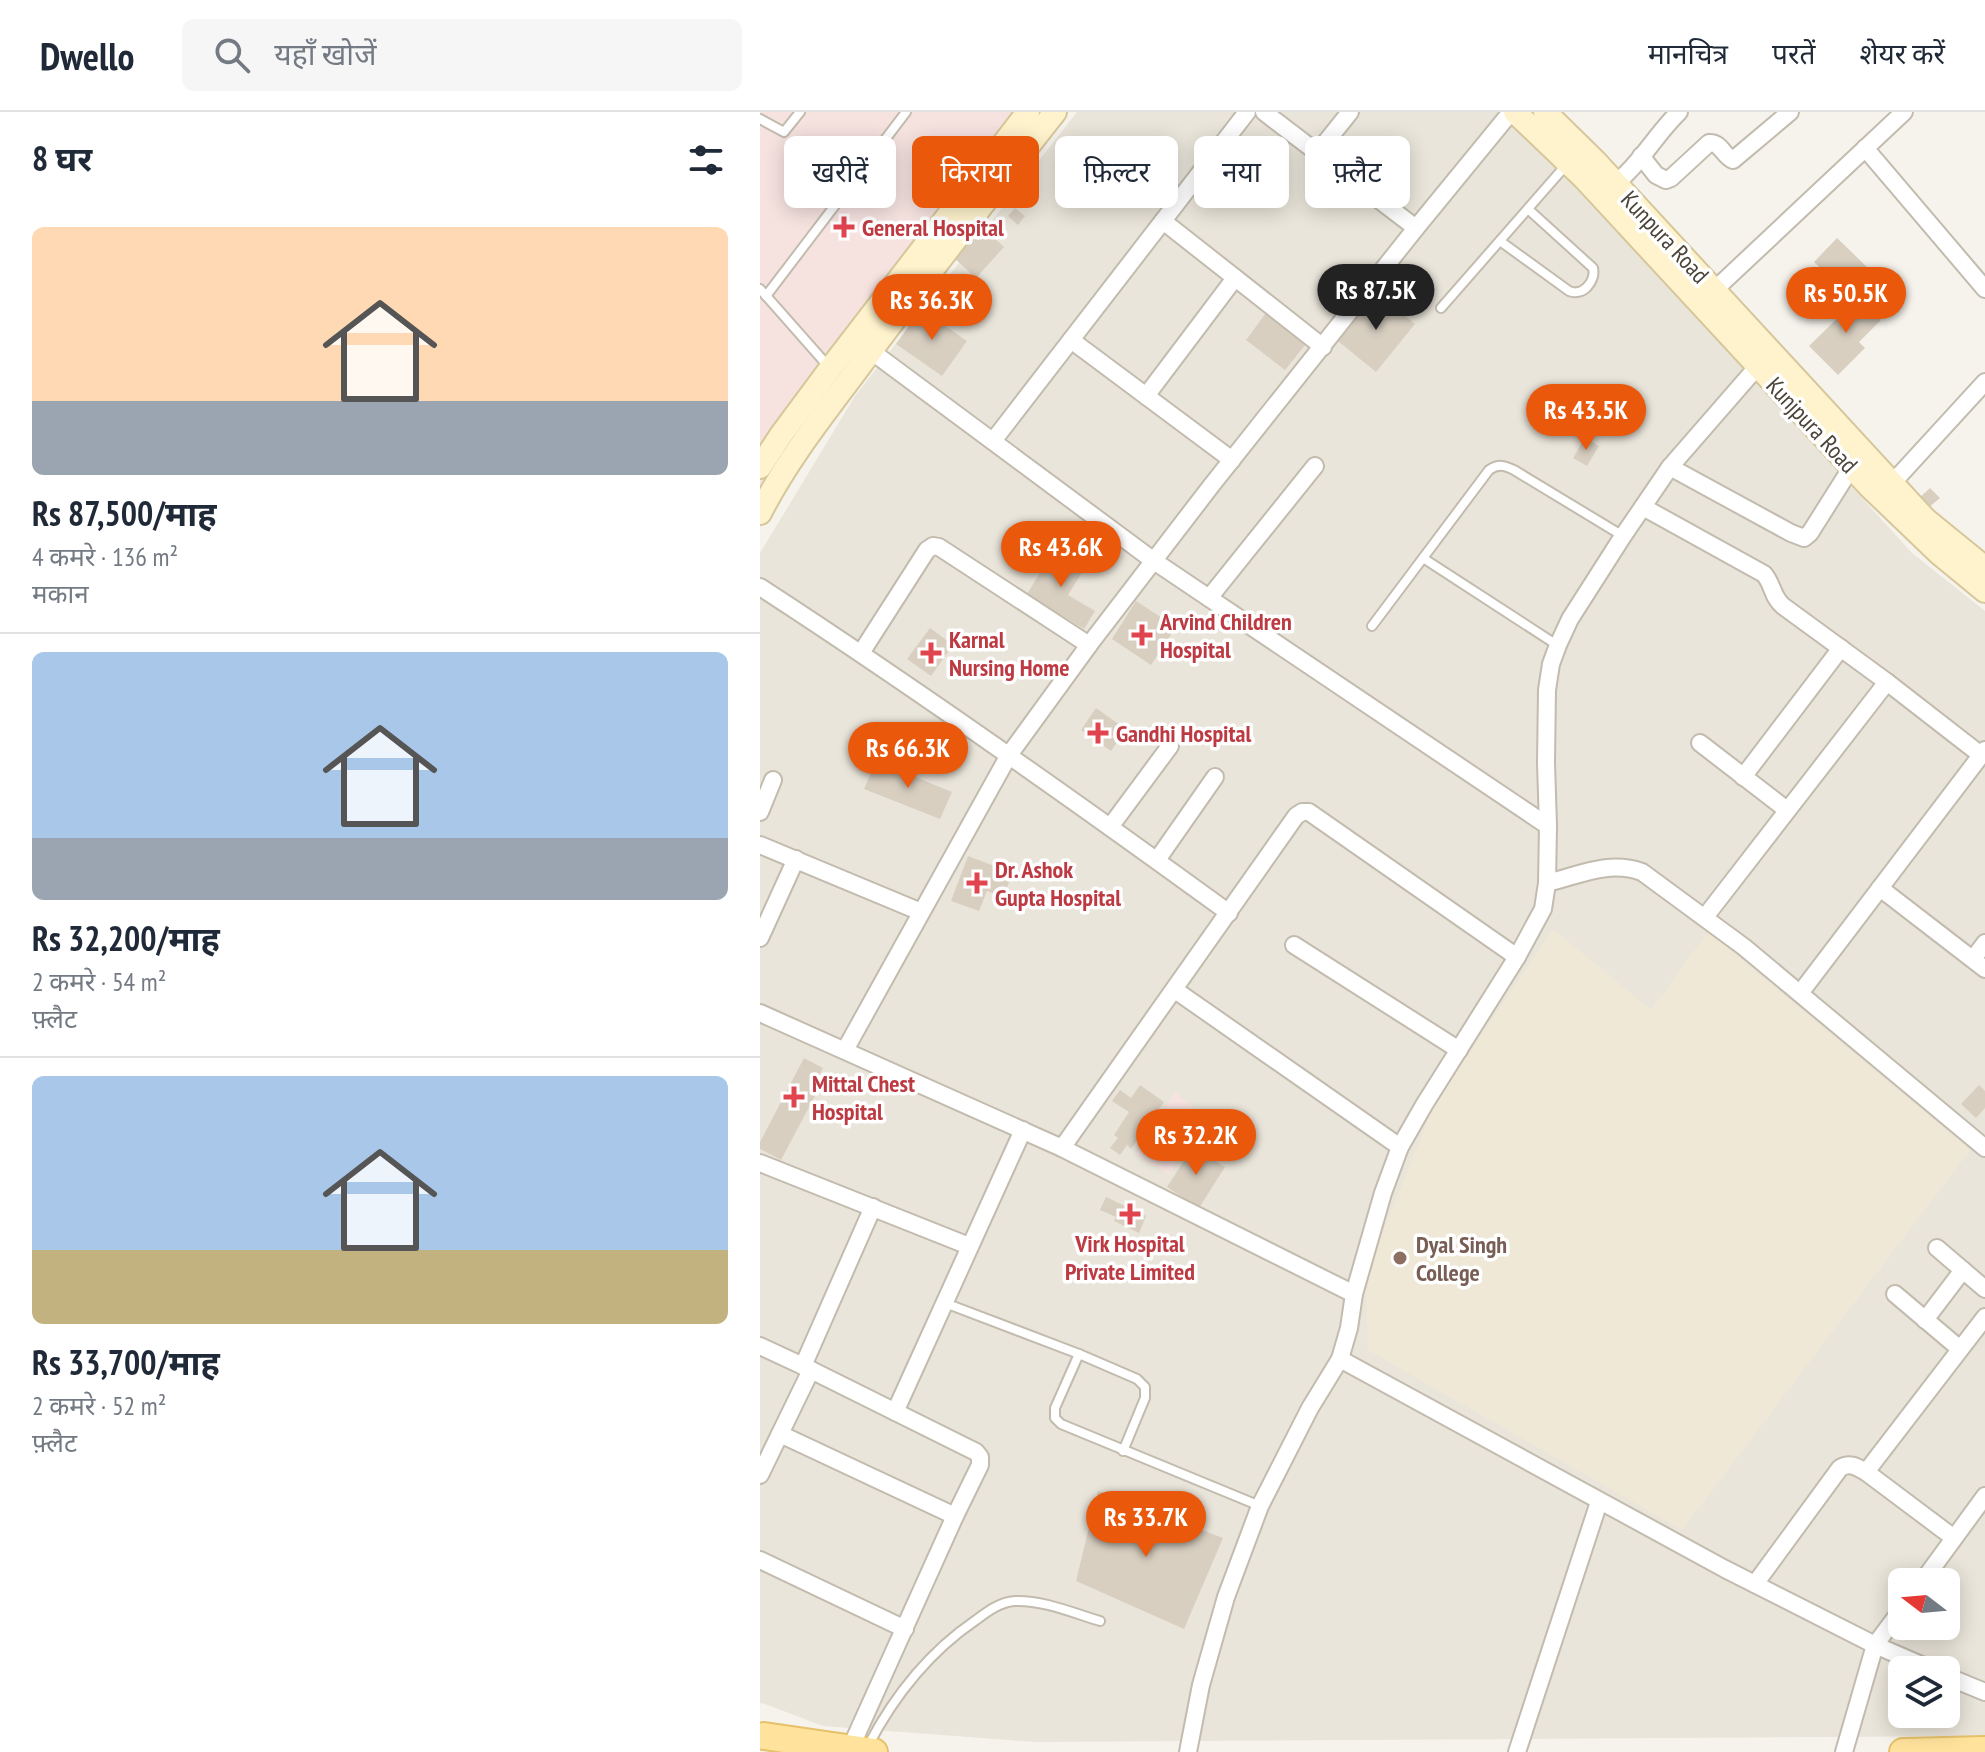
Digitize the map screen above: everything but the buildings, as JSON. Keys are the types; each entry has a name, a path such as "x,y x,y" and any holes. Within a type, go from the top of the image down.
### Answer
{"main road":[{"path":"763,1738 863,1750"},
{"path":"1903,1752 1983,1751"}],"street":[{"path":"760,513 838,376 1028,112"},
{"path":"760,467 781,435 838,376 871,351 1055,112"},
{"path":"993,441 1247,112"},
{"path":"1264,112 1305,142"},
{"path":"1331,136 1350,112"},
{"path":"845,1050 1009,755 1089,645 1232,460 1416,228 1513,112"},
{"name":"Kunjpura Road","path":"1513,112 1575,155 1764,359 1851,468 1885,490 1940,554 1985,591"},
{"name":"Kunpura Road","path":"1545,112 1575,155 1616,183 1707,297"},
{"path":"1616,183 1679,112"},
{"path":"1641,156 1656,175 1666,180 1709,143 1719,146 1733,160 1790,112"},
{"path":"1707,297 1904,112"},
{"path":"1865,148 1985,289"},
{"path":"1390,208 1416,228"},
{"path":"1163,221 1323,347"},
{"path":"1146,396 1235,278"},
{"path":"1071,340 1232,460"},
{"path":"871,351 1154,561 1548,826"},
{"path":"1188,1752 1201,1685 1226,1597 1260,1506 1310,1408 1340,1359 1354,1294 1383,1193 1400,1147 1517,957 1543,909 1547,883 1547,690 1551,664 1570,619 1623,536 1670,467 1764,359 1885,490 1985,568"},
{"path":"1885,490 1985,382"},
{"path":"1209,598 1315,466"},
{"path":"1670,467 1804,538 1851,468"},
{"path":"1643,507 1764,574 1777,601 1983,752 1801,992"},
{"path":"861,653 927,550 933,546 1089,645"},
{"path":"760,587 1009,755 1229,913"},
{"path":"1743,777 1841,648"},
{"path":"1705,917 1887,682"},
{"path":"1700,743 1787,810"},
{"path":"1110,827 1170,746"},
{"path":"1157,860 1215,777"},
{"path":"760,812 773,780"},
{"path":"1062,1148 1296,816 1302,812 1309,812 1517,957"},
{"path":"760,845 921,912"},
{"path":"760,938 796,859"},
{"path":"1547,883 1611,866 1627,866 1642,872 1801,992 1985,1148"},
{"path":"1880,888 1979,964 1985,943"},
{"path":"1294,945 1459,1050"},
{"path":"1175,990 1400,1147"},
{"path":"760,1013 1062,1148 1354,1294"},
{"path":"895,1412 1023,1130"},
{"path":"760,1163 969,1246"},
{"path":"760,1475 780,1434 873,1207"},
{"path":"1937,1248 1985,1289"},
{"path":"1925,1320 1963,1270"},
{"path":"1895,1294 1960,1349"},
{"path":"1866,1472 1985,1317"},
{"path":"760,1346 976,1452 980,1457 980,1465 905,1629 863,1750"},
{"path":"1340,1359 1599,1502 1901,1656"},
{"path":"780,1434 955,1516"},
{"path":"1755,1584 1840,1468 1846,1465 1866,1472 1954,1538"},
{"path":"1932,1568 1985,1496"},
{"path":"1517,1752 1599,1502"},
{"path":"760,1560 905,1629"},
{"path":"1844,1752 1875,1645 1888,1628"},
{"path":"1960,1682 1985,1692"}],"lane":[{"path":"760,119 784,132 800,112"},
{"path":"838,376 763,293 906,112"},
{"path":"1441,308 1575,155"},
{"path":"1500,241 1569,291 1582,292 1593,278 1593,268 1528,209"},
{"path":"1372,626 1489,470 1496,465 1514,470 1623,536"},
{"path":"1423,558 1558,645"},
{"path":"945,1303 1137,1379 1145,1387 1145,1398 1123,1451"},
{"path":"1079,1354 1055,1408 1055,1418 1061,1424 1260,1506"},
{"path":"863,1750 923,1665 955,1634 993,1607 1011,1601 1029,1601 1100,1621"}],"shaded area":[{"name":"General Hospital","path":"760,112 1018,112 999,136 912,136 912,208 943,208 817,371 760,506"},
{"path":"1077,112 1497,112 1604,214 1912,553 1985,611 1985,1736 1036,1742 823,1726 760,1703 760,553 855,396 1002,208 1039,208 1039,161 1055,140 1055,208 1178,208 1178,136 1058,136"},
{"path":"1553,929 1651,1010 1708,932 1970,1150 1682,1530 1368,1350 1366,1275 1433,1107"},
{"path":"1175,1092 1202,1114 1170,1175 1136,1154"}],"place":[{"name":"General Hospital","path":"844,227"},
{"name":"Arvind Children Hospital","path":"1142,635"},
{"name":"Karnal Nursing Home","path":"931,653"},
{"name":"Gandhi Hospital","path":"1098,733"},
{"name":"Dr. Ashok Gupta Hospital","path":"977,883"},
{"name":"Mittal Chest Hospital","path":"794,1097"},
{"name":"Virk Hospital Private Limited","path":"1130,1214"},
{"name":"Dyal Singh College","path":"1400,1258"}]}
